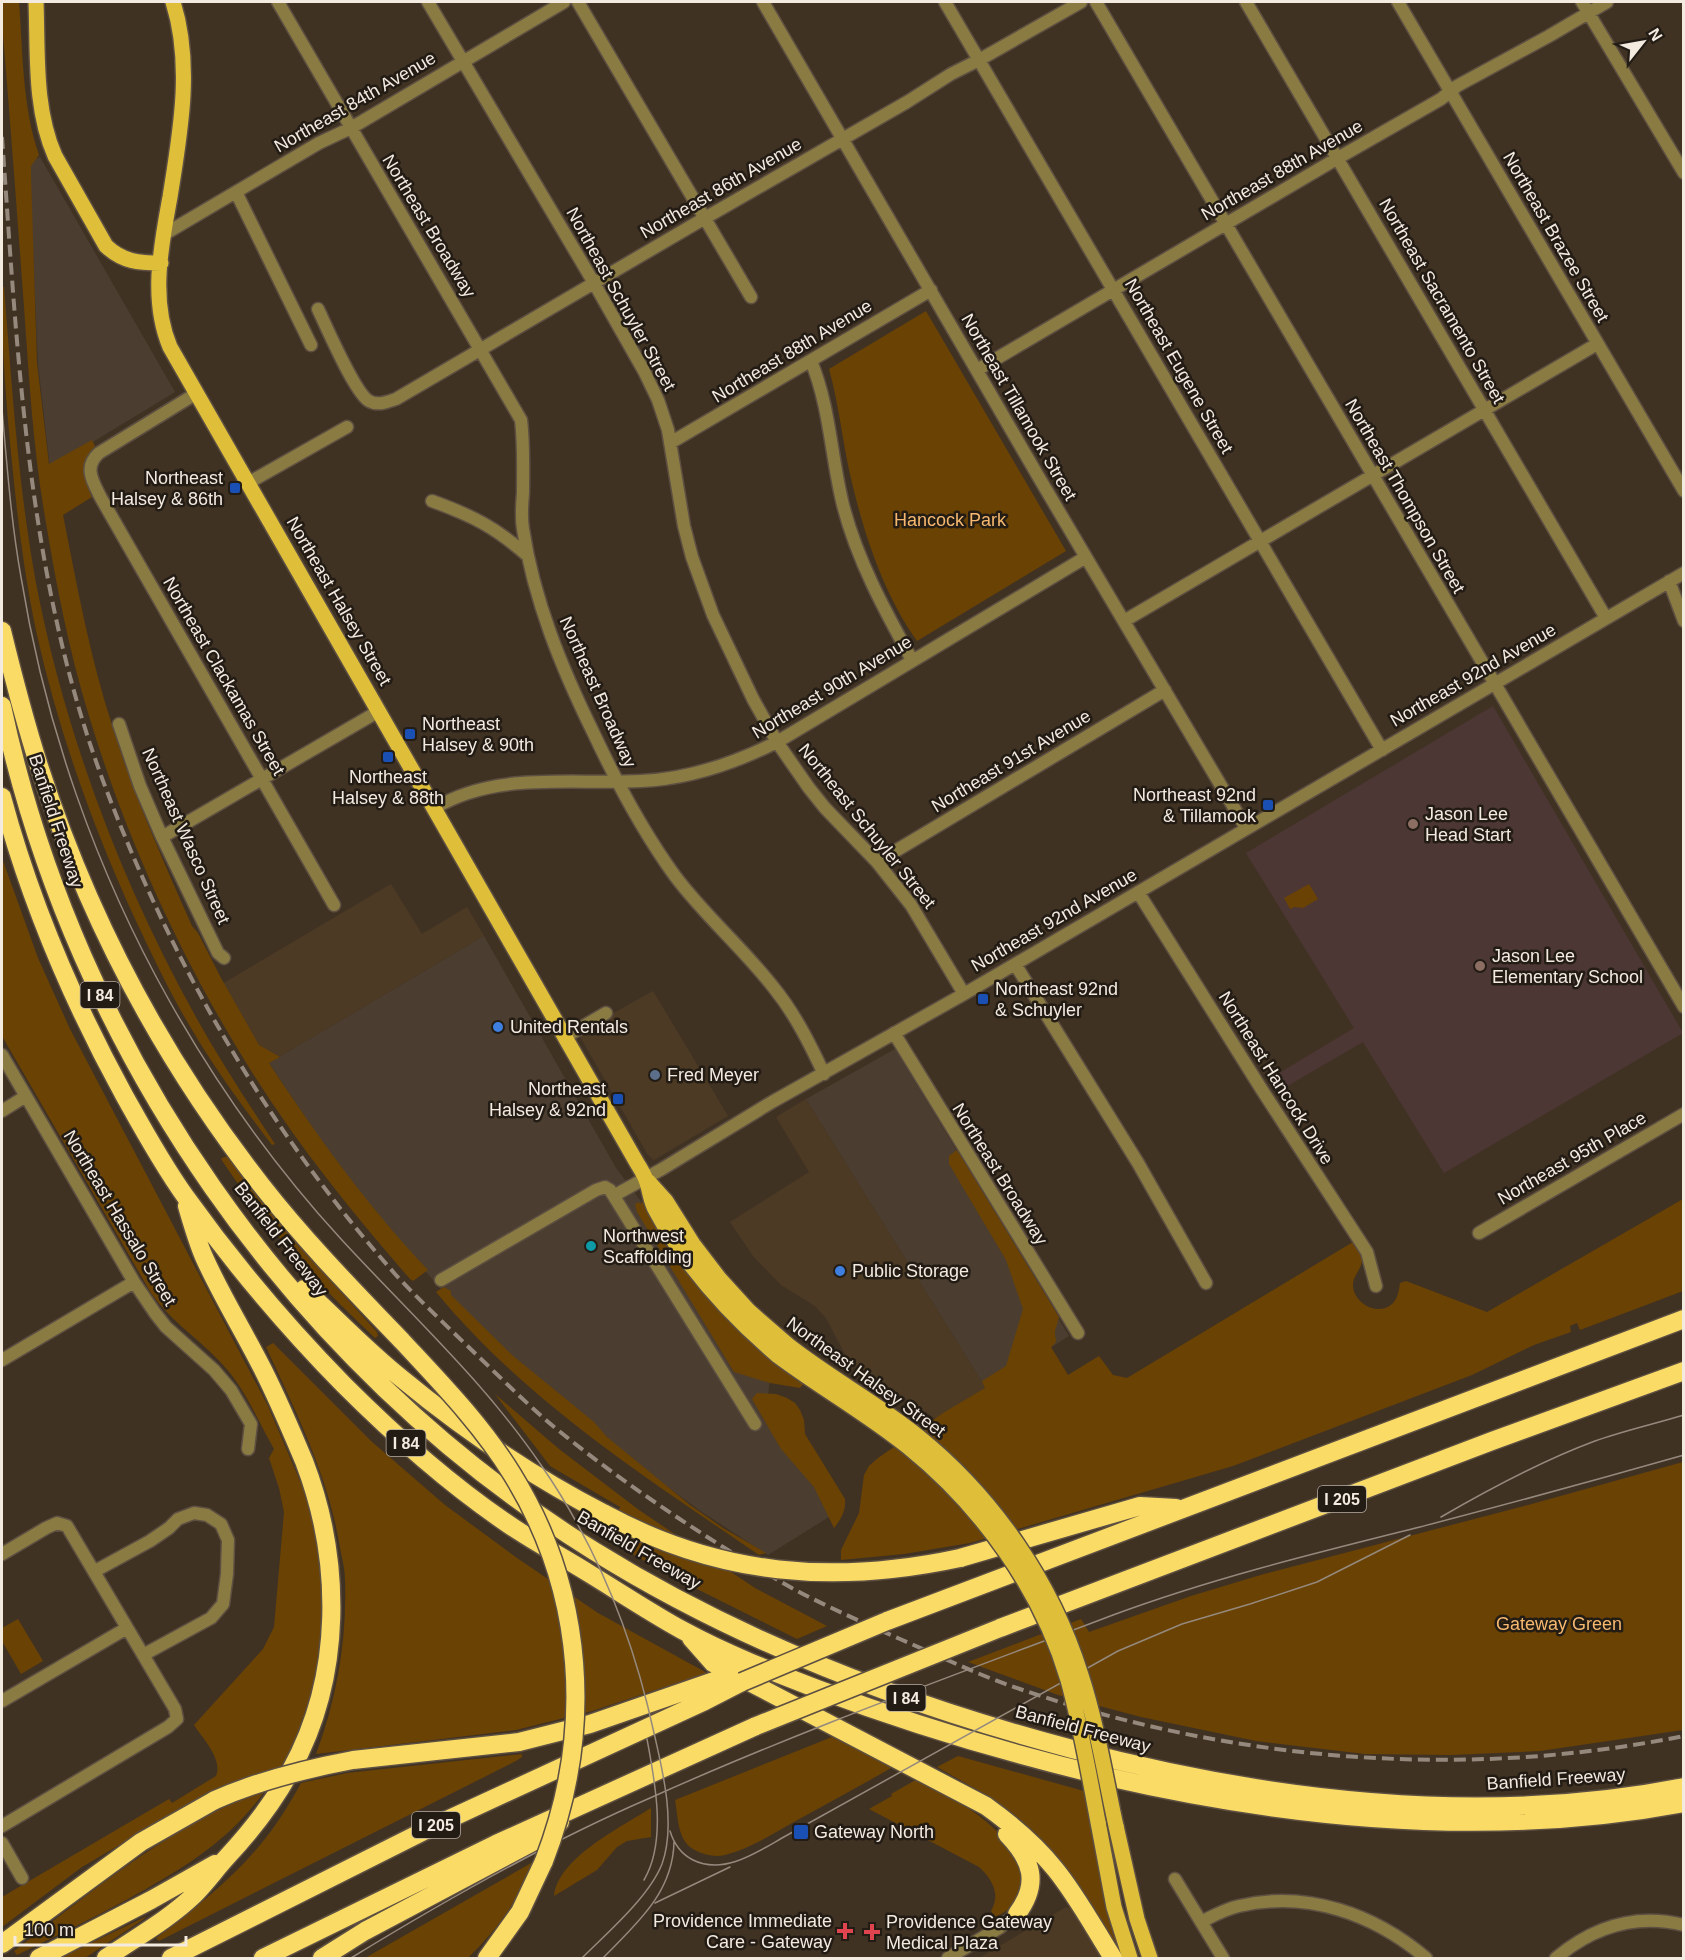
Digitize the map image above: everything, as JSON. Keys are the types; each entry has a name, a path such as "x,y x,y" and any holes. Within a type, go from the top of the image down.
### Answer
{"highway":[{"path":"2,631 22,710 53,805 98,916 147,1014 198,1097 261,1185 323,1257 454,1398 510,1471 524,1494 549,1546 563,1594 576,1670 576,1721 567,1785 544,1861 520,1912 487,1959"},
{"name":"Banfield Freeway","path":"2,706 17,772 46,863 71,930 106,1007 166,1117 202,1171 264,1255 343,1347 399,1402 485,1474 560,1529 630,1572 704,1612 777,1646 882,1689 971,1720 1092,1754 1183,1775 1296,1794 1379,1803 1505,1806 1587,1800 1683,1787"},
{"name":"Banfield Freeway","path":"2,797 34,898 70,988 103,1056 143,1130 182,1193 247,1277 296,1335 412,1448 509,1525 683,1630 765,1668 885,1713 1086,1772 1201,1796 1336,1815 1378,1819 1453,1821 1546,1820 1683,1803"},
{"path":"106,1959 194,1895 263,1815 292,1768 308,1734 329,1654 332,1587 323,1525 305,1464 259,1362 203,1257 182,1193"},
{"path":"264,1255 295,1280 399,1377 534,1474 627,1526 672,1545 720,1560 779,1570 816,1573 885,1571 960,1558 1140,1506 1182,1508"},
{"name":"I 205","path":"171,1959 434,1826 742,1682 876,1626 1683,1319"},
{"name":"I 205","path":"263,1959 420,1880 585,1802 756,1726 1000,1628 1683,1371"},
{"path":"683,1630 713,1663 986,1806 1017,1829 1054,1867 1113,1959"},
{"path":"2,1944 141,1842 215,1800 244,1787 278,1776 353,1760 519,1742 590,1724 714,1681 742,1682"},
{"path":"322,1959 364,1931 543,1837 585,1802"},
{"path":"986,1806 999,1826 1020,1848 1029,1866 1030,1887 1027,1898 1017,1914"},
{"path":"39,1959 151,1900 226,1857"}],"main road":[{"path":"36,2 38,73 43,119 48,141 55,156 106,246 117,256 129,261 161,263"},
{"name":"Northeast Halsey Street","path":"173,2 180,33 183,90 178,148 163,235 159,304 164,332 170,347 646,1179 654,1207 688,1261 724,1306 783,1351 818,1384 868,1417 910,1449 961,1497 1001,1546 1038,1608 1062,1663 1080,1731 1114,1908 1130,1959"},
{"name":"Northeast Halsey Street","path":"783,1351 824,1372 878,1406 920,1438 970,1486 1013,1538 1047,1594 1073,1650 1088,1697 1137,1919 1150,1959"}],"street":[{"name":"Northeast Broadway","path":"278,2 521,420 523,441 522,526 528,556 556,650 617,782 655,846 681,883 785,1002 824,1074"},
{"name":"Northeast Schuyler Street","path":"428,2 645,371 668,429 684,526 702,587 739,672 792,766 825,808 877,862 916,913 964,994"},
{"name":"Northeast 84th Avenue","path":"163,235 319,143 351,128 564,2"},
{"path":"578,2 751,297"},
{"name":"Northeast Tillamook Street","path":"763,2 976,370 1246,828"},
{"name":"Northeast Eugene Street","path":"945,2 1382,750"},
{"name":"Northeast 86th Avenue","path":"318,309 342,360 365,398 379,404 396,399 957,71 1081,2"},
{"name":"Northeast Thompson Street","path":"1096,2 1683,1007"},
{"name":"Northeast Sacramento Street","path":"1246,2 1606,618"},
{"name":"Northeast Brazee Street","path":"1398,2 1683,491"},
{"name":"Northeast 88th Avenue","path":"976,370 1441,99 1457,86 1550,36 1585,7 1607,2"},
{"path":"1585,7 1683,173"},
{"path":"236,192 311,345"},
{"name":"Northeast 88th Avenue","path":"670,443 931,290"},
{"path":"1124,621 1597,344"},
{"path":"811,361 818,376 837,477 853,538 877,594 912,660"},
{"name":"Northeast Clackamas Street","path":"196,393 105,449 91,463 90,474 101,498 333,905"},
{"path":"248,483 346,427"},
{"path":"432,501 461,511 489,525 506,536 528,556"},
{"name":"Northeast 90th Avenue","path":"435,808 463,793 500,786 531,782 643,782 714,768 756,753 1086,557"},
{"name":"Northeast 92nd Avenue","path":"441,1280 596,1190 605,1187 615,1195 646,1179 763,1107 964,994 1683,573"},
{"path":"1669,581 1683,621"},
{"name":"Northeast 91st Avenue","path":"877,862 1165,690"},
{"path":"162,837 379,711"},
{"name":"Northeast Wasco Street","path":"119,724 140,786 162,837 218,953 224,958"},
{"name":"Northeast Hancock Drive","path":"1138,892 1268,1100 1367,1252 1376,1286"},
{"path":"1015,964 1138,1163 1206,1283"},
{"path":"565,1037 606,1013"},
{"name":"Northeast Broadway","path":"894,1033 1078,1333"},
{"name":"Northeast Hassalo Street","path":"2,1055 134,1282 155,1313 166,1327 214,1370 231,1390 251,1424 248,1449"},
{"path":"2,1111 26,1096"},
{"name":"Northeast 95th Place","path":"1479,1233 1683,1114"},
{"path":"615,1195 755,1424"},
{"path":"2,1360 134,1282"},
{"path":"95,1571 150,1541 169,1528 177,1519 194,1513 207,1515 221,1524 228,1540 223,1604 211,1618 143,1654"},
{"path":"2,1554 46,1528 57,1524 67,1526 175,1709 177,1719 168,1727 2,1826"},
{"path":"2,1701 127,1628"},
{"path":"2,1844 22,1878"},
{"path":"1175,1880 1223,1959"},
{"path":"1201,1922 1238,1906 1258,1903 1284,1902 1325,1906 1345,1911 1384,1928 1426,1959"},
{"path":"948,1959 999,1928 1017,1914"},
{"path":"1556,1959 1586,1936 1620,1924 1655,1921 1683,1925"}],"shaded area":[{"path":"40,157 175,392 50,468 38,363 29,162"},
{"name":"Jason Lee Elementary School","path":"1493,706 1683,1033 1444,1173 1363,1042 1277,1092 1269,1079 1354,1028 1246,853"},
{"path":"391,884 422,934 467,907 484,936 269,1063 222,984"},
{"path":"484,936 616,1168 772,1360 768,1395 840,1510 768,1555 699,1510 604,1440 448,1297 386,1226 324,1145 269,1063"},
{"path":"653,991 728,1116 654,1160 648,1155 578,1033"},
{"path":"895,1049 1069,1336 986,1388 806,1099"},
{"name":"Public Storage","path":"806,1099 986,1388 936,1419 848,1360 826,1318 815,1306 781,1285 753,1256 730,1222 809,1172 776,1117"},
{"path":"1066,1907 1073,1909 1103,1958 979,1958"}],"green space":[{"path":"2,2 19,2 26,98 39,155 31,166 37,363 49,464 92,440 95,446 87,459 84,471 92,497 63,515 91,647 120,751 159,852 192,926 259,1045 280,1057 269,1063 306,1117 364,1196 428,1270 413,1281 366,1227 309,1155 231,1039 175,934 150,880 127,826 89,716 58,592 37,465"},
{"path":"2,287 4,287 16,435 36,583 48,640 80,752 99,807 144,916 197,1019 275,1144 272,1145 210,1058 169,988 106,852 67,745 37,635 21,544 6,391"},
{"name":"Hancock Park","path":"926,311 1066,551 917,641 886,586 864,527 829,369"},
{"path":"2,858 38,958 70,1029 268,1406 300,1481 302,1481 321,1556 323,1617 315,1677 308,1707 287,1766 226,1786 189,1804 82,1867 2,1927 2,1897 169,1799 172,1803 216,1776 217,1763 214,1756 194,1725 263,1649 274,1627 284,1512 269,1458 274,1449 245,1394 223,1365 168,1314 151,1293 2,1036"},
{"path":"1309,884 1318,899 1303,908 1290,909 1284,898"},
{"path":"957,1150 1059,1317 1055,1331 1056,1341 1051,1347 1068,1375 1099,1356 1113,1375 1127,1378 1353,1242 1362,1258 1353,1281 1354,1292 1367,1306 1386,1308 1397,1297 1400,1283 1406,1281 1487,1312 1683,1199 1683,1291 1580,1330 1577,1323 1570,1326 1571,1332 1534,1345 1472,1375 1233,1466 970,1543 904,1554 841,1560 841,1550 859,1513 864,1475 869,1466 943,1413 985,1388 982,1381 1006,1366 1023,1309 1006,1260 949,1164 949,1156"},
{"path":"228,1157 297,1244 377,1332 378,1336 375,1338 353,1317 274,1231 221,1159"},
{"path":"639,1202 640,1204 643,1202 657,1225 805,1382 800,1388 770,1383 734,1372 637,1212 635,1204"},
{"path":"444,1287 451,1291 451,1295 512,1355 594,1422 607,1437 690,1505 723,1528 766,1553 759,1555 673,1496 588,1435 547,1402 508,1368 436,1292"},
{"path":"273,1343 371,1441 445,1505 598,1613 707,1673 592,1711 516,1730 316,1754 330,1712 339,1668 344,1625 344,1572 335,1522 320,1470 266,1347"},
{"path":"757,1393 776,1394 787,1398 800,1410 804,1420 805,1434 845,1499 843,1515 834,1528 814,1487 781,1449 752,1399"},
{"path":"495,1394 559,1449 639,1510 755,1588 827,1626 797,1639 683,1582 589,1530 576,1508 611,1527 620,1507 550,1466"},
{"name":"Gateway Green","path":"1683,1462 1683,1730 1540,1751 1451,1755 1365,1754 1256,1741 1141,1717 1058,1695 968,1662 1081,1619 1089,1632 1191,1596 1264,1574"},
{"path":"18,1619 43,1661 21,1674 2,1641 2,1628"},
{"path":"837,1735 893,1767 768,1837 734,1852 721,1856 707,1855 690,1847 686,1842 680,1831 675,1800"},
{"path":"522,1754 522,1757 516,1761 159,1941 156,1938 184,1917 236,1871 266,1838 301,1783 347,1773"},
{"path":"958,1756 1084,1791 1107,1908 1119,1951 1117,1952 1070,1875 1042,1840 1000,1804 937,1767"},
{"path":"919,1778 981,1817 996,1830 1018,1858 1023,1873 1020,1893 1005,1912 995,1917 991,1911 995,1899 994,1887 979,1867 869,1809"},
{"path":"263,1790 264,1792 236,1825 184,1866 72,1928 17,1955 14,1951 103,1883 164,1841 229,1805"},
{"path":"651,1808 651,1837 627,1841 617,1847 597,1870 554,1896 558,1882 579,1856 608,1834"},
{"path":"533,1862 535,1865 513,1903 488,1937 468,1958 365,1958"},
{"path":"147,1916 85,1958 60,1958"}],"tram line":[{"path":"2,409 18,556 31,632 44,687 77,796 97,849 143,952 188,1034 208,1065 293,1184 341,1239 471,1376 519,1434 579,1527 611,1593 624,1627 645,1697 661,1764 667,1798 666,1849 656,1876 638,1902 582,1958"},
{"path":"1441,1517 1555,1457 1616,1434 1684,1415"},
{"path":"351,1958 498,1873 611,1815 764,1749 938,1681 1189,1589 1684,1455"},
{"path":"670,1831 678,1848 685,1855 704,1864 727,1864 750,1856 1118,1651 1182,1624 1317,1582 1410,1535"},
{"path":"644,1880 651,1865 657,1830 656,1792 647,1739"},
{"path":"603,1958 640,1920 660,1892 672,1860 674,1842"},
{"path":"655,1903 730,1867"}],"railway":[{"path":"2,137 21,387 43,553 60,634 81,715 108,794 134,859 195,986 267,1106 307,1164 395,1274 509,1386 559,1431 619,1477 660,1506 783,1583 852,1617 983,1675 1093,1712 1176,1732 1260,1747 1344,1756 1429,1760 1514,1758 1599,1750 1684,1736"}],"place":[{"name":"Northeast Halsey & 86th","path":"235,488"},
{"name":"Northeast Halsey & 90th","path":"410,734"},
{"name":"Northeast Halsey & 88th","path":"388,757"},
{"name":"Northeast 92nd & Tillamook","path":"1268,805"},
{"name":"Jason Lee Head Start","path":"1413,824"},
{"name":"Jason Lee Elementary School","path":"1480,966"},
{"name":"Northeast 92nd & Schuyler","path":"983,999"},
{"name":"United Rentals","path":"498,1027"},
{"name":"Fred Meyer","path":"655,1075"},
{"name":"Northeast Halsey & 92nd","path":"618,1099"},
{"name":"Northwest Scaffolding","path":"591,1246"},
{"name":"Public Storage","path":"840,1271"},
{"name":"Gateway North","path":"801,1832"},
{"name":"Providence Immediate Care - Gateway","path":"845,1931"},
{"name":"Providence Gateway Medical Plaza","path":"872,1932"}]}
